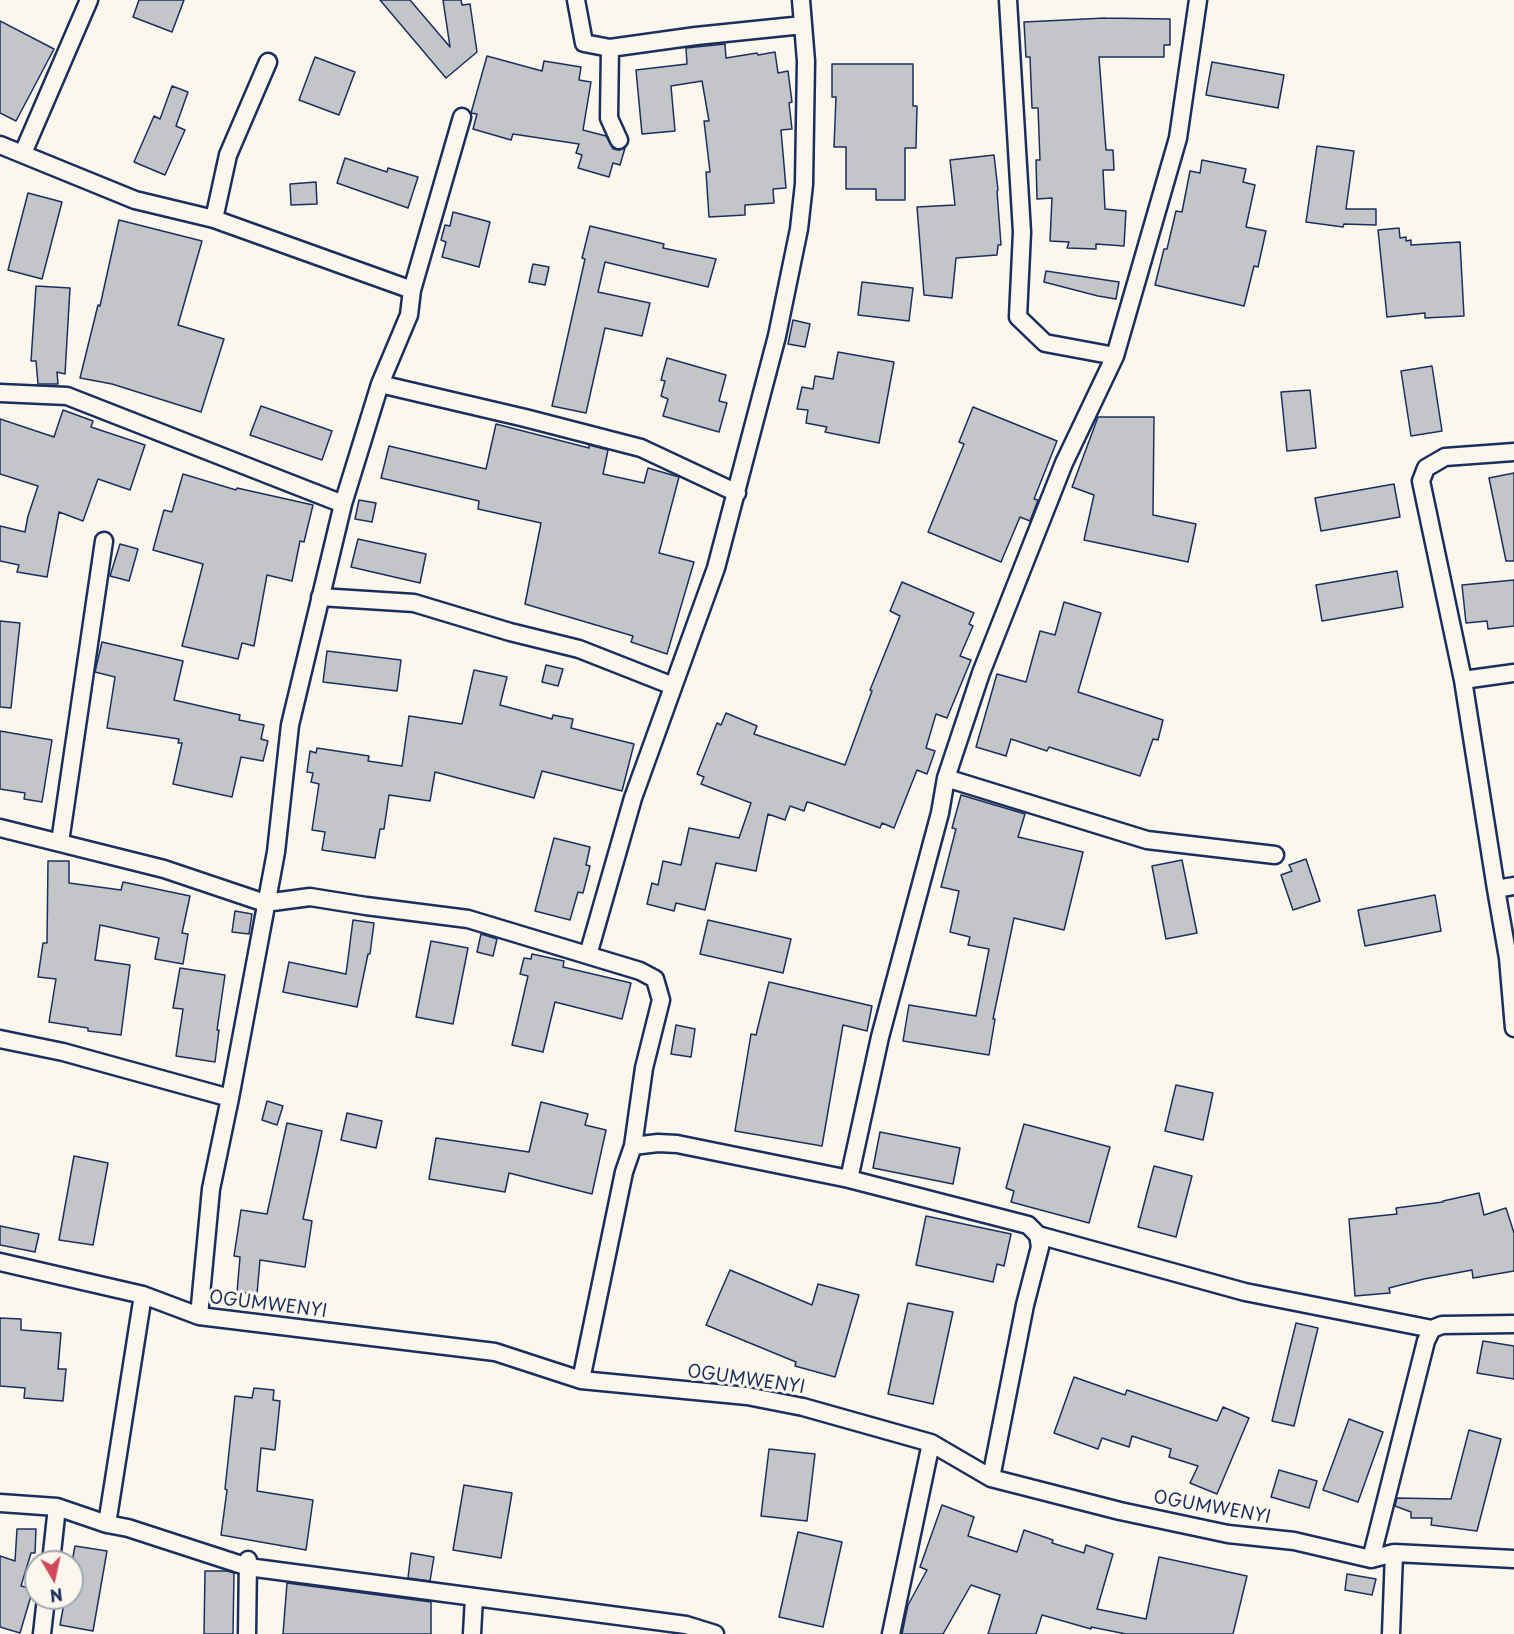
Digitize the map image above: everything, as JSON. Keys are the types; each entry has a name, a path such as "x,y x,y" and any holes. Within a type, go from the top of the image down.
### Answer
{"street":[{"path":"23,153 89,0"},
{"path":"576,0 584,43 610,48 803,25"},
{"path":"588,955 633,798 716,568 777,336 799,229 804,173 806,62 801,0"},
{"path":"1008,0 1022,232 1018,316 1045,343 1114,356"},
{"path":"849,1179 880,1037 940,813 946,778 981,673 1064,463 1114,356 1178,138 1198,0"},
{"path":"610,48 609,118 619,140"},
{"path":"214,219 228,154 268,62"},
{"path":"199,1316 211,1189 276,852 290,725 343,504 380,384 409,315 412,290 462,117"},
{"path":"0,144 60,171 135,200 214,219 412,290"},
{"path":"380,384 641,448 737,494"},
{"path":"0,393 67,396 343,504"},
{"path":"1514,452 1445,457 1426,468 1421,481 1463,680 1508,958 1514,1028"},
{"path":"60,842 104,541"},
{"path":"320,597 414,603 510,632 579,649 673,686"},
{"path":"1463,680 1514,673"},
{"path":"946,778 1147,840 1275,855"},
{"path":"0,828 164,869 265,903 310,897 468,919 625,965 655,979 661,1000 644,1068 633,1146 624,1172 581,1380"},
{"path":"1496,888 1514,886"},
{"path":"0,1039 63,1052 230,1098"},
{"path":"633,1146 658,1143 677,1144 849,1179 1028,1225 1038,1235 1245,1292 1431,1329 1442,1325 1514,1324"},
{"path":"991,1478 1025,1305 1040,1247 1038,1235"},
{"name":"OGUMWENYI","path":"0,1262 144,1295 199,1316 495,1352 581,1380 747,1396 803,1407 931,1443 991,1478 1120,1511 1228,1534 1294,1541 1371,1559 1394,1553 1514,1559"},
{"path":"107,1524 144,1295"},
{"path":"1371,1559 1426,1341 1431,1329"},
{"path":"891,1634 931,1443"},
{"path":"0,1503 57,1507 248,1567 474,1597 716,1634"},
{"path":"52,1550 57,1507"},
{"path":"1391,1634 1394,1553"},
{"path":"248,1567 248,1560 248,1634"},
{"path":"472,1634 474,1597"},
{"path":"42,1634 45,1610"}],"building":[{"path":"139,0 184,0 172,32 133,17"},
{"path":"380,0 410,0 450,47 443,0 461,0 462,5 470,4 477,52 446,78"},
{"path":"1105,18 1170,19 1170,45 1164,45 1164,57 1099,57 1106,150 1113,150 1114,170 1103,170 1105,209 1126,211 1124,246 1096,244 1096,249 1067,248 1069,242 1050,241 1052,198 1037,199 1036,160 1040,160 1038,108 1032,108 1030,57 1026,57 1024,22"},
{"path":"0,21 54,49 16,121 0,113"},
{"path":"725,44 726,58 775,52 778,73 788,71 792,102 789,103 792,129 781,130 786,188 773,189 774,203 745,205 745,215 709,217 706,172 710,172 704,121 709,121 702,81 671,86 675,131 642,134 636,70 687,64 686,48"},
{"path":"487,56 542,71 544,61 581,67 579,80 591,82 583,130 606,136 613,149 625,148 620,165 613,163 609,177 578,168 582,155 576,153 579,144 513,134 511,140 473,129 477,114 471,113"},
{"path":"315,57 355,72 339,115 299,100"},
{"path":"1212,62 1284,75 1278,108 1206,95"},
{"path":"832,64 913,64 913,106 917,106 916,148 905,148 905,200 876,200 876,189 846,189 846,147 834,147 836,97 832,97"},
{"path":"172,86 188,92 176,126 185,130 165,175 134,162 154,116 160,119"},
{"path":"1317,146 1354,151 1346,209 1376,209 1376,225 1344,224 1343,227 1306,222"},
{"path":"994,155 1001,245 998,245 997,255 956,258 952,298 924,295 917,207 955,205 950,160"},
{"path":"345,158 387,172 388,168 418,177 408,208 337,183"},
{"path":"1202,160 1246,169 1243,182 1255,185 1246,227 1266,231 1258,267 1254,266 1244,306 1155,285 1176,211 1182,212 1190,171 1200,173"},
{"path":"316,182 317,204 291,205 290,184"},
{"path":"28,193 62,202 42,279 8,270"},
{"path":"453,212 490,222 479,267 442,257 446,242 441,240 445,225 450,226"},
{"path":"119,220 202,241 178,325 224,339 201,412 112,384 80,378 98,305 100,306"},
{"path":"590,226 664,244 663,248 716,259 708,287 605,262 598,292 650,303 642,336 605,328 586,413 552,406 585,259 582,258"},
{"path":"1399,228 1400,238 1406,237 1406,241 1411,240 1411,245 1460,242 1464,316 1425,318 1425,313 1387,317 1378,230"},
{"path":"533,264 549,267 545,285 529,282"},
{"path":"1046,271 1119,282 1116,299 1044,282"},
{"path":"862,282 913,288 909,321 858,315"},
{"path":"36,286 70,288 65,374 57,372 58,384 38,384 36,361 31,361"},
{"path":"793,320 810,324 805,347 788,344"},
{"path":"838,352 894,362 879,443 825,432 827,427 806,423 808,410 797,409 802,387 813,389 815,376 833,379"},
{"path":"667,358 726,375 719,401 727,403 719,432 663,416 668,399 661,396 665,381 661,380"},
{"path":"1432,366 1442,431 1411,436 1401,371"},
{"path":"1310,390 1316,448 1287,451 1281,392"},
{"path":"261,406 332,431 322,460 250,435"},
{"path":"973,407 1057,441 1034,499 1038,500 1030,521 1020,517 1001,562 928,532 964,444 959,442"},
{"path":"63,410 93,421 91,427 145,445 130,490 98,479 83,521 59,512 47,577 17,572 19,565 0,561 0,526 25,532 38,486 0,474 0,419 54,437"},
{"path":"1098,417 1154,417 1153,515 1196,524 1188,562 1084,540 1094,495 1072,487"},
{"path":"496,424 589,448 589,445 608,450 603,474 644,483 648,468 679,477 659,553 694,562 667,654 631,642 633,636 525,604 541,523 478,509 479,501 381,478 389,446 486,469"},
{"path":"1514,473 1514,561 1506,561 1489,478"},
{"path":"183,474 236,490 237,488 313,505 304,542 300,541 292,581 267,575 254,646 242,643 238,659 182,646 203,564 153,550 164,510 172,512"},
{"path":"1394,484 1400,517 1321,531 1315,498"},
{"path":"359,500 376,503 372,522 355,519"},
{"path":"358,539 426,554 420,583 351,567"},
{"path":"120,544 138,549 129,581 110,576"},
{"path":"1397,571 1403,607 1322,621 1316,585"},
{"path":"1514,580 1514,626 1488,629 1487,621 1466,623 1462,585"},
{"path":"902,582 974,613 969,624 973,626 960,656 971,660 947,718 936,714 926,748 935,751 927,774 917,770 894,828 882,823 880,828 807,802 804,811 790,806 785,820 768,814 756,871 716,863 705,910 676,903 674,911 647,904 652,883 658,885 663,861 681,865 689,828 739,838 751,803 701,784 704,777 697,774 717,723 721,725 726,713 757,726 754,734 845,765 872,691 870,690 900,616 890,611"},
{"path":"1064,602 1101,613 1078,692 1163,720 1158,740 1153,739 1140,776 1049,747 1047,751 1011,739 1006,756 976,747 997,674 1026,682 1040,631 1055,635"},
{"path":"0,621 20,623 11,708 0,707"},
{"path":"102,642 183,661 174,700 240,715 239,720 264,725 261,739 268,741 263,761 241,757 232,797 173,784 182,743 178,743 179,739 107,728 115,677 95,672"},
{"path":"327,651 401,660 397,691 323,682"},
{"path":"546,665 563,669 558,686 542,682"},
{"path":"474,670 507,677 500,705 552,719 553,715 573,719 571,728 634,744 622,791 542,771 534,798 435,772 430,801 389,795 384,829 380,829 375,858 322,850 325,832 312,830 319,784 311,782 313,773 307,772 310,751 316,753 317,748 369,756 368,761 402,766 409,716 462,724"},
{"path":"0,731 52,740 42,802 24,799 25,793 0,789"},
{"path":"961,795 1025,814 1018,837 1083,852 1064,930 1014,918 993,1019 995,1019 989,1055 903,1041 909,1005 976,1016 989,949 968,945 970,937 950,932 959,891 941,887 956,829 952,828"},
{"path":"554,838 590,847 586,865 590,866 583,893 578,892 570,920 535,911"},
{"path":"1306,859 1320,901 1293,910 1281,875 1292,871 1289,865"},
{"path":"1182,860 1197,933 1166,939 1152,866"},
{"path":"48,861 69,861 69,883 121,890 123,882 190,896 182,933 188,934 183,964 155,959 159,938 100,925 95,960 130,965 121,1035 88,1031 88,1028 49,1022 56,979 38,977 43,943 47,943"},
{"path":"1435,895 1441,931 1365,946 1358,910"},
{"path":"235,911 252,914 249,934 232,932"},
{"path":"353,920 374,923 370,954 368,954 357,1007 283,992 289,962 346,974"},
{"path":"708,920 791,939 783,973 700,954"},
{"path":"481,934 497,939 493,956 477,952"},
{"path":"431,941 468,948 453,1024 416,1017"},
{"path":"532,954 564,961 563,967 631,983 622,1019 555,1002 543,1052 512,1045 528,976 520,974 524,958 531,959"},
{"path":"180,968 225,975 215,1062 176,1056 183,1009 173,1008"},
{"path":"769,982 872,1006 867,1031 843,1025 822,1146 735,1131 751,1034 756,1035"},
{"path":"676,1025 695,1029 691,1057 671,1054"},
{"path":"1176,1085 1213,1093 1203,1140 1165,1131"},
{"path":"267,1101 283,1106 277,1125 262,1120"},
{"path":"541,1102 588,1114 585,1125 606,1130 592,1194 509,1173 505,1192 429,1179 436,1138 529,1152"},
{"path":"347,1113 382,1121 376,1148 341,1140"},
{"path":"287,1123 322,1131 303,1219 312,1221 305,1267 260,1260 257,1294 237,1292 240,1257 234,1256 241,1210 267,1214"},
{"path":"1024,1124 1110,1147 1089,1223 1011,1202 1014,1191 1006,1188"},
{"path":"880,1132 960,1148 953,1184 873,1168"},
{"path":"74,1156 108,1163 93,1245 59,1240"},
{"path":"1154,1166 1192,1176 1176,1237 1138,1227"},
{"path":"1479,1193 1484,1215 1506,1208 1514,1233 1514,1271 1473,1278 1472,1270 1389,1288 1390,1293 1355,1296 1349,1219 1397,1214 1396,1208 1443,1202"},
{"path":"926,1216 1011,1234 1004,1266 997,1264 993,1282 916,1265"},
{"path":"0,1226 39,1234 35,1252 0,1245"},
{"path":"730,1270 812,1305 818,1284 859,1295 835,1377 795,1366 796,1362 706,1325"},
{"path":"908,1303 953,1312 933,1404 888,1394"},
{"path":"0,1318 21,1319 21,1330 61,1333 58,1369 66,1369 63,1401 24,1398 25,1388 0,1386"},
{"path":"1296,1323 1318,1328 1294,1426 1272,1421"},
{"path":"1483,1341 1514,1346 1514,1379 1477,1373"},
{"path":"1074,1377 1125,1395 1127,1390 1217,1421 1223,1407 1249,1418 1217,1494 1190,1483 1198,1466 1169,1457 1171,1449 1132,1436 1129,1447 1102,1438 1098,1449 1054,1433"},
{"path":"254,1388 274,1390 273,1400 280,1401 275,1450 261,1448 257,1491 313,1500 306,1550 221,1535 235,1396 252,1398"},
{"path":"1349,1419 1383,1432 1358,1502 1323,1490"},
{"path":"1469,1430 1501,1439 1477,1531 1431,1525 1432,1518 1411,1518 1411,1512 1395,1506 1397,1498 1451,1499"},
{"path":"769,1449 815,1454 807,1521 761,1516"},
{"path":"1279,1470 1317,1481 1309,1508 1271,1497"},
{"path":"464,1485 512,1493 501,1558 453,1550"},
{"path":"942,1505 974,1517 968,1536 1017,1552 1024,1530 1053,1540 1052,1543 1084,1553 1086,1545 1113,1554 1097,1609 1146,1619 1159,1557 1247,1576 1233,1634 1126,1634 1091,1627 1091,1629 1042,1615 1036,1634 988,1634 1000,1595 971,1585 943,1634 902,1634 908,1605 927,1570 920,1567"},
{"path":"17,1529 36,1529 35,1550 24,1550 24,1576 21,1586 24,1587 24,1610 27,1610 20,1633 0,1627 0,1556 15,1561"},
{"path":"798,1532 842,1542 823,1627 779,1617"},
{"path":"75,1546 107,1551 93,1631 60,1625 63,1610 84,1610 84,1550 74,1550"},
{"path":"411,1553 434,1557 430,1581 408,1578"},
{"path":"205,1571 234,1573 233,1634 204,1634"},
{"path":"1347,1574 1376,1579 1372,1595 1345,1590"},
{"path":"287,1583 431,1602 431,1634 283,1634"}]}
